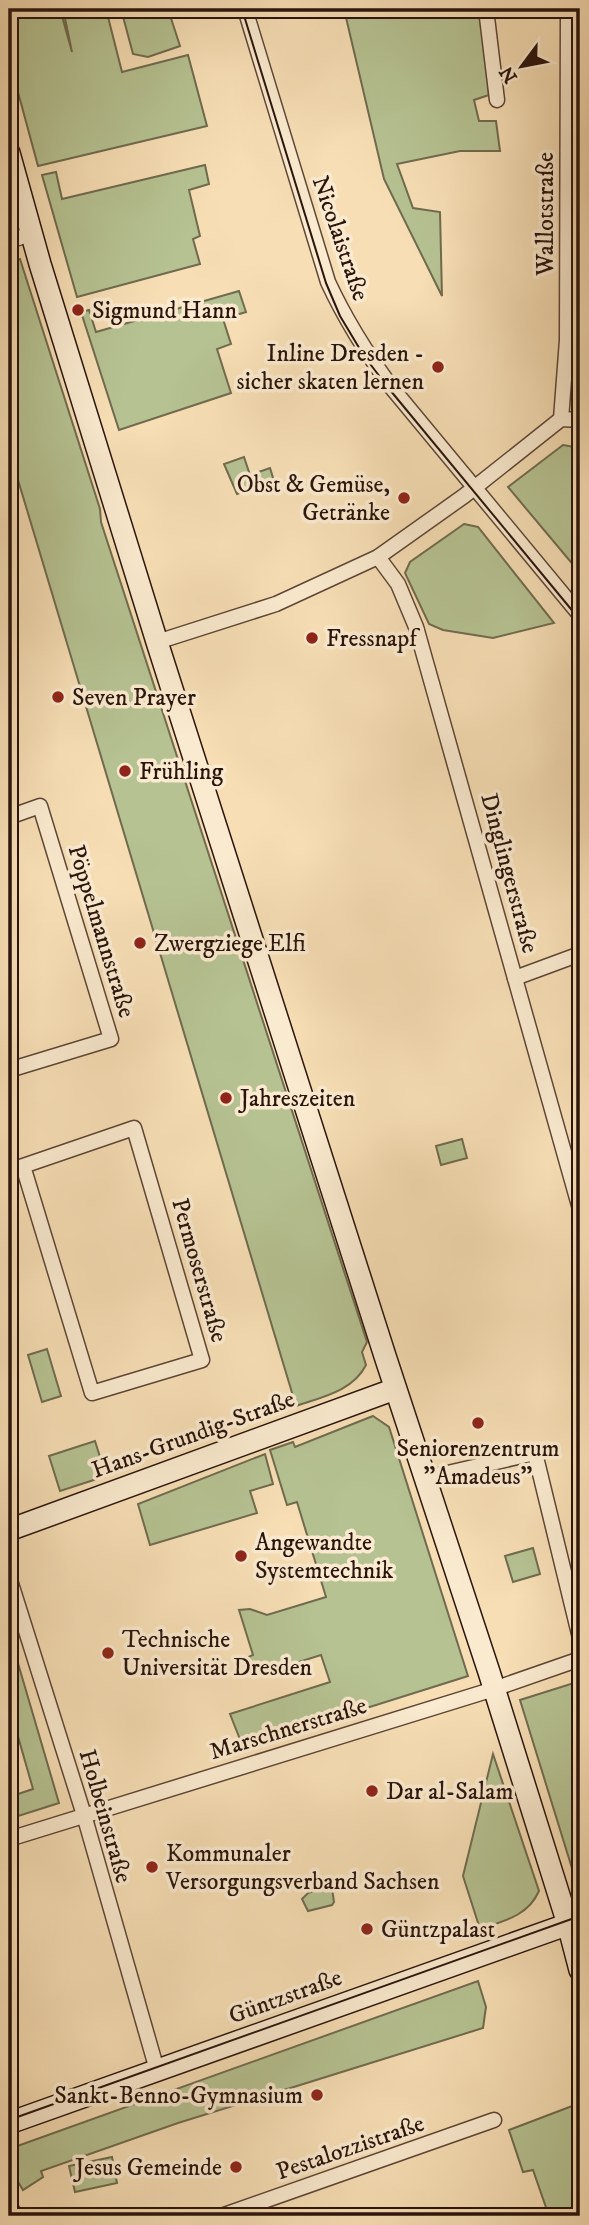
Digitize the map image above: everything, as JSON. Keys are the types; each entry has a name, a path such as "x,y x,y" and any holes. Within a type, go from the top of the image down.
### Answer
{"main road":[{"path":"9,153 157,642 396,1389 574,1922 580,1970"},
{"name":"Hans-Grundig-Straße","path":"9,1530 396,1389"},
{"name":"Güntzstraße","path":"9,2123 574,1922"}],"street":[{"name":"Nicolaistraße","path":"245,9 328,282 343,315 392,388 578,612"},
{"path":"486,9 497,100"},
{"name":"Wallotstraße","path":"561,419 574,162 568,9"},
{"path":"9,241 32,234"},
{"path":"157,642 276,604 379,557 475,487 561,419 580,419"},
{"name":"Dinglingerstraße","path":"379,557 398,584 416,627 580,1209"},
{"name":"Pöppelmannstraße","path":"9,817 40,806 111,1039 9,1070"},
{"path":"515,978 580,954"},
{"name":"Permoserstraße","path":"9,1171 23,1166 134,1129 202,1360 92,1393 23,1166"},
{"path":"426,1478 535,1453 580,1638"},
{"name":"Holbeinstraße","path":"9,1577 83,1815 157,2070"},
{"name":"Marschnerstraße","path":"9,1839 494,1689 580,1659"},
{"name":"Pestalozzistraße","path":"221,2216 494,2120"},
{"path":"9,2205 16,2216"}],"green space":[{"path":"9,9 60,9 72,52 63,9 106,9 122,72 188,55 207,126 38,166 9,59"},
{"path":"121,9 168,9 180,46 148,57 133,54"},
{"path":"344,9 477,9 483,23 489,95 474,100 479,121 496,121 500,151 460,151 397,164 413,208 440,212 442,296 384,179"},
{"path":"205,165 209,184 189,190 200,236 193,239 200,264 77,297 42,175 56,172 62,199"},
{"path":"20,259 100,509 101,522 367,1342 362,1352 366,1365 353,1381 336,1392 296,1406 9,450 9,263"},
{"path":"239,291 246,312 223,319 231,344 217,349 231,393 119,430 81,312 89,310 96,332"},
{"path":"563,445 580,448 580,573 508,487"},
{"path":"244,457 250,475 270,468 274,481 237,494 224,464"},
{"path":"464,524 478,527 554,623 493,638 443,630 429,624 405,573 410,562"},
{"path":"462,1139 467,1158 441,1165 436,1146"},
{"path":"47,1349 61,1396 42,1402 28,1355"},
{"path":"373,1416 389,1427 468,1676 243,1747 230,1714 330,1682 321,1655 251,1677 246,1658 253,1655 239,1610 250,1609 267,1615 326,1597 297,1502 287,1505 270,1450 293,1442 295,1447"},
{"path":"95,1441 106,1476 60,1491 49,1456"},
{"path":"265,1454 273,1484 250,1491 257,1513 150,1545 138,1504"},
{"path":"533,1548 540,1574 513,1582 505,1556"},
{"path":"15,1653 59,1803 9,1819 9,1797 33,1789 9,1705 9,1655"},
{"path":"580,1681 580,1884 575,1878 520,1700"},
{"path":"493,1754 539,1891 522,1912 480,1929 463,1876"},
{"path":"324,1887 332,1888 332,1905 308,1911 302,1899 308,1893"},
{"path":"478,1981 486,2007 483,2028 178,2123 41,2171 43,2177 23,2190 9,2167 9,2149"},
{"path":"580,2103 580,2216 549,2216 533,2170 523,2172 509,2130"},
{"path":"112,2157 117,2183 75,2192 69,2166"}],"tram line":[{"path":"242,9 326,283 340,316 364,356 390,390 580,620"},
{"path":"9,2120 580,1916"}],"place":[{"name":"Sigmund Hann","path":"78,310"},
{"name":"Inline Dresden - sicher skaten lernen","path":"438,367"},
{"name":"Obst & Gemüse, Getränke","path":"404,498"},
{"name":"Fressnapf","path":"312,638"},
{"name":"Seven Prayer","path":"58,697"},
{"name":"Frühling","path":"125,771"},
{"name":"Zwergziege Elfi","path":"140,943"},
{"name":"Jahreszeiten","path":"226,1098"},
{"name":"Seniorenzentrum \"Amadeus\"","path":"478,1423"},
{"name":"Angewandte Systemtechnik","path":"241,1556"},
{"name":"Technische Universität Dresden","path":"108,1653"},
{"name":"Dar al-Salam","path":"372,1791"},
{"name":"Kommunaler Versorgungsverband Sachsen","path":"152,1867"},
{"name":"Güntzpalast","path":"367,1929"},
{"name":"Sankt-Benno-Gymnasium","path":"317,2095"},
{"name":"Jesus Gemeinde","path":"236,2167"}]}
